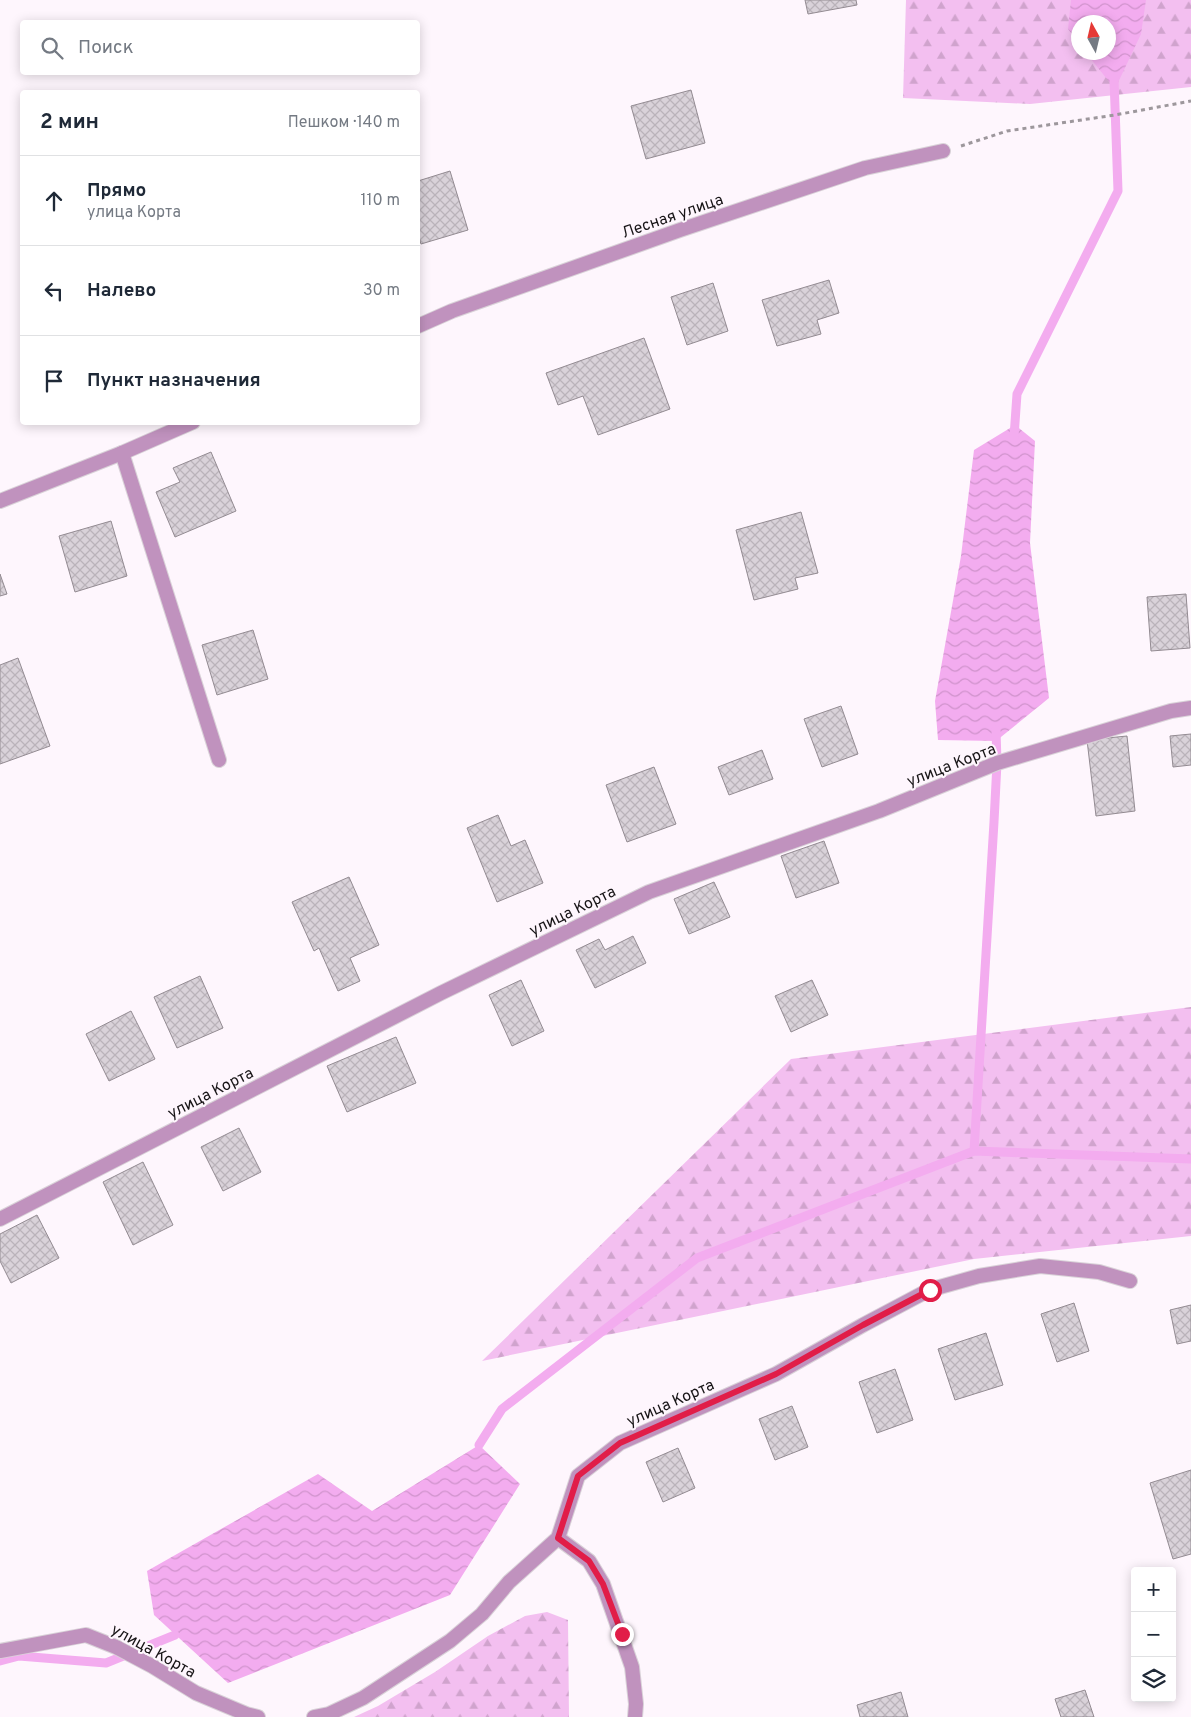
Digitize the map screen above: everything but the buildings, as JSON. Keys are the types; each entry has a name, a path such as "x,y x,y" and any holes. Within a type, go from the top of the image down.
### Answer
{"street":[{"name":"Лесная улица","path":"420,325 452,311 680,230 865,168 943,152"},
{"path":"0,502 186,425"},
{"path":"122,453 219,760"},
{"name":"улица Корта","path":"0,1219 441,993 649,892 879,811 996,764 1171,711 1191,708"},
{"name":"улица Корта","path":"558,1538 578,1476 620,1443 776,1374 930,1290 979,1276 1040,1266 1099,1272 1130,1281"},
{"path":"314,1717 329,1714 362,1698 450,1641 482,1614 509,1582 558,1538 589,1561 603,1584 632,1667 636,1704 635,1717"},
{"name":"улица Корта","path":"0,1651 86,1635 116,1647 196,1693 246,1714 258,1717"}],"path":[{"path":"943,152 1007,131 1115,115 1191,101"}],"green space":[{"path":"906,0 1191,0 1191,87 1030,104 903,98"},
{"path":"1191,1007 1191,1236 974,1259 482,1361 791,1059"},
{"path":"547,1612 568,1620 569,1717 354,1717 378,1706 435,1672 488,1636 525,1616"}],"water":[{"path":"1071,0 1146,0 1141,34 1115,89 1092,60 1116,60 1116,15 1071,15 1071,33 1068,29"},
{"path":"1015,425 1035,441 1030,543 1049,698 996,741 938,740 935,701 961,556 974,450"},
{"path":"479,1445 520,1484 450,1595 228,1683 154,1615 147,1571 318,1474 372,1511"}],"waterway":[{"path":"1014,437 1017,394 1118,191 1114,79"},
{"path":"974,1151 994,822 997,763 996,730"},
{"path":"479,1445 502,1409 697,1258 974,1151 1191,1159"},
{"path":"0,1661 19,1656 106,1663 175,1635"}],"route":[{"path":"622,1634 603,1584 589,1561 558,1538 578,1476 620,1443 776,1374 930,1290"}]}
